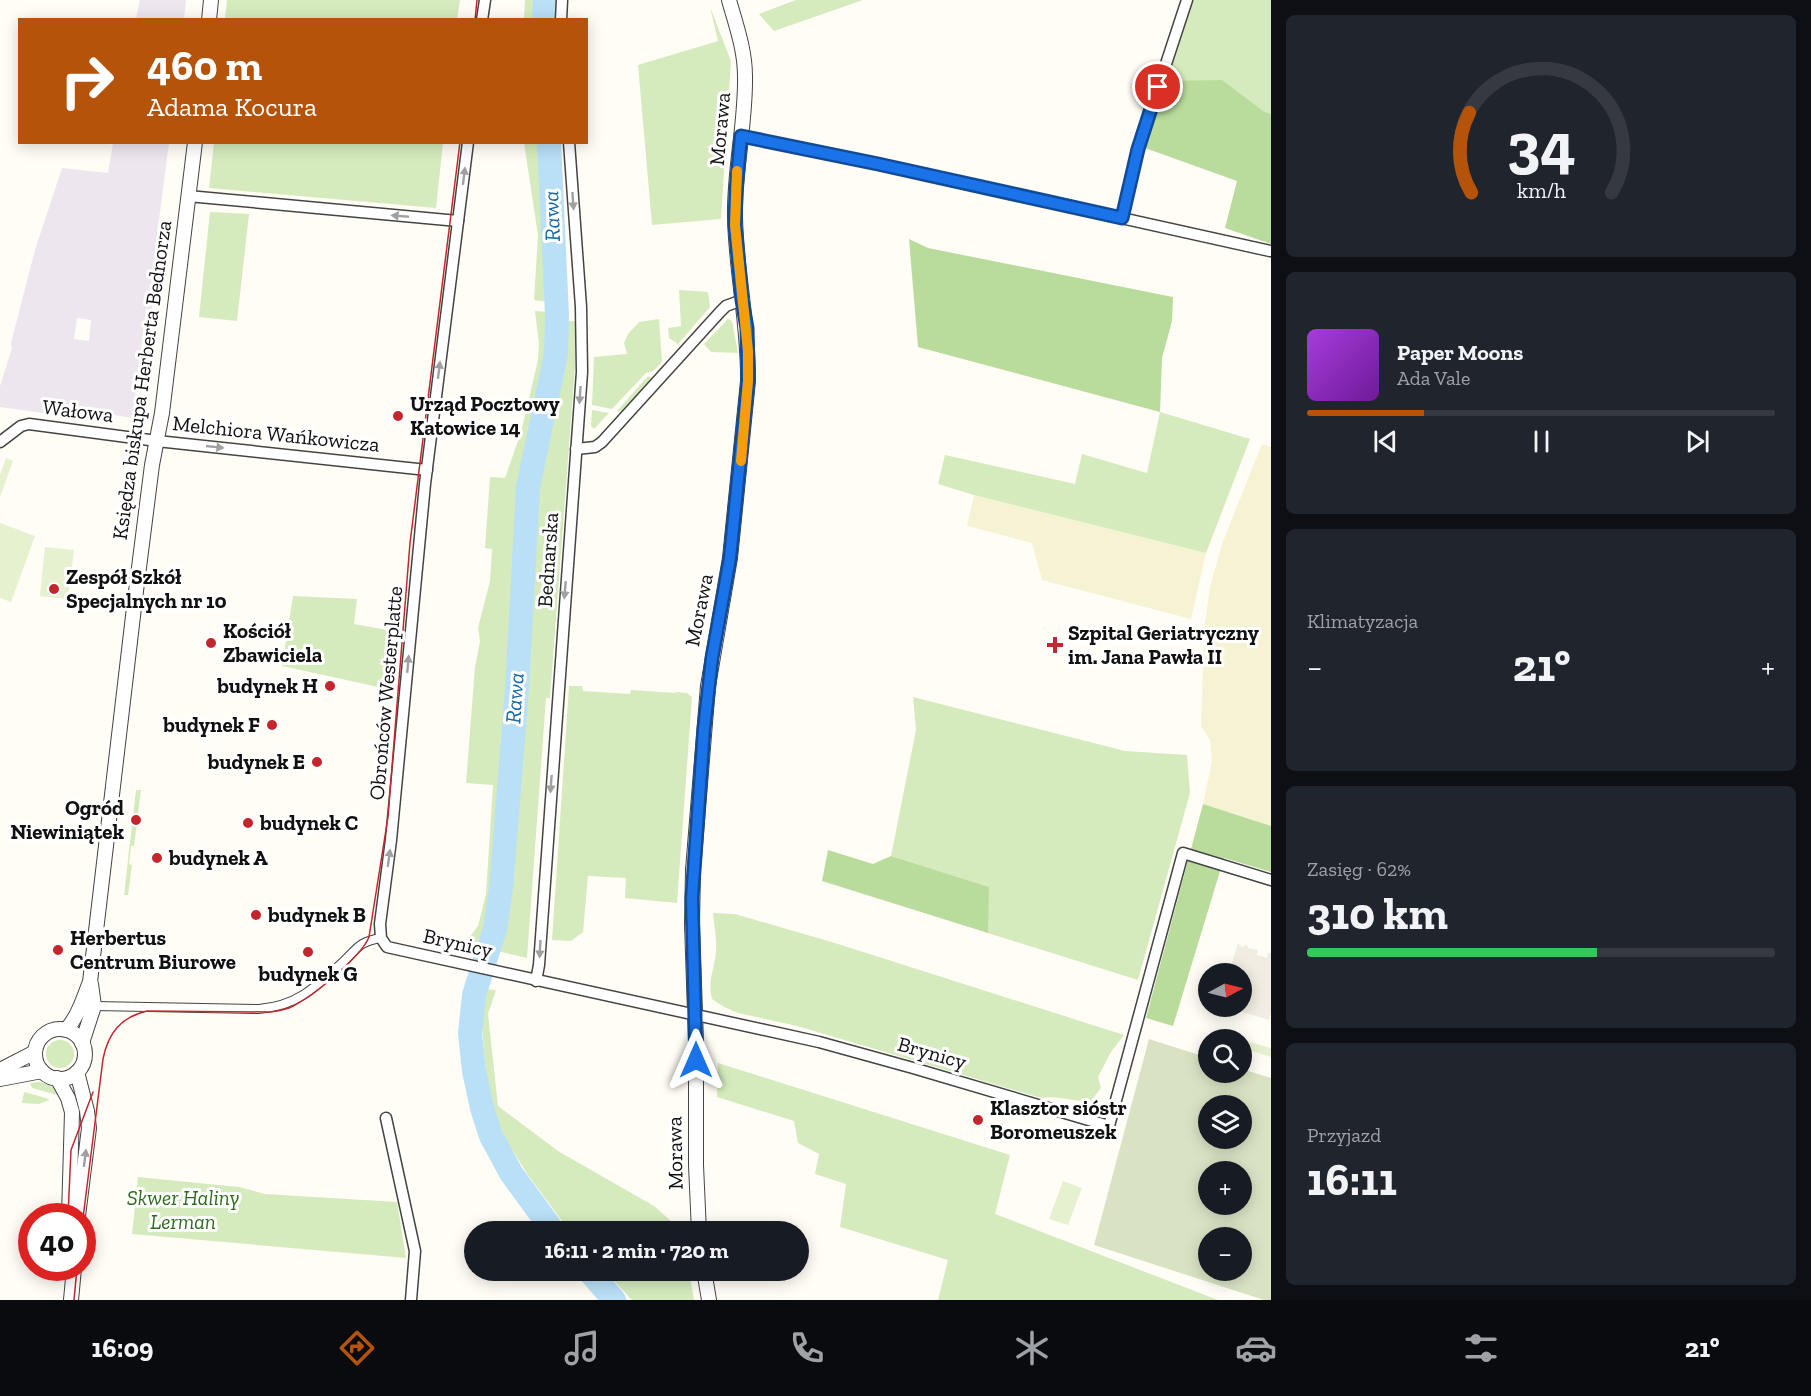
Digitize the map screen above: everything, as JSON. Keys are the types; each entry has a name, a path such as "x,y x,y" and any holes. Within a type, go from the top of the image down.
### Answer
{"street":[{"path":"209,18 211,0"},
{"path":"482,18 485,0"},
{"path":"561,18 562,0"},
{"name":"Morawa","path":"699,1221 693,888 704,729 712,658 730,558 748,381 748,351 735,206 745,98 745,65 729,0"},
{"path":"1122,218 1138,149 1186,0"},
{"path":"741,136 1270,251"},
{"name":"Księdza biskupa Herberta Bednorza","path":"66,1030 81,1007 90,982 135,599 162,414 195,144"},
{"name":"Obrońców Westerplatte","path":"381,938 380,924 391,840 427,470 468,144"},
{"name":"Bednarska","path":"536,981 576,449 582,339 569,144"},
{"path":"188,196 458,221"},
{"path":"576,449 595,447 602,442 720,312 726,306 742,300"},
{"name":"Wałowa","path":"0,442 21,426 35,425 157,441"},
{"name":"Melchiora Wańkowicza","path":"157,441 427,470"},
{"name":"Brynicy","path":"381,938 387,947 819,1042 1109,1126 1183,853 1271,880"},
{"path":"94,1006 259,1009 282,1006 303,995 333,971 362,942 381,938"},
{"name":"Księdza biskupa Herberta Bednorza","path":"82,1043 94,1006 90,982"},
{"path":"57,1029 66,1030 76,1035 82,1043 84,1061 77,1072 68,1077 57,1078 42,1071 38,1065 35,1052 39,1040 48,1032 57,1029"},
{"path":"0,1070 35,1052"},
{"path":"0,1079 42,1071"},
{"path":"77,1072 89,1128 80,1203"},
{"path":"57,1078 69,1098 72,1112 69,1203"},
{"path":"386,1118 414,1243 411,1300"},
{"path":"73,1281 75,1300"},
{"path":"706,1281 709,1300"}],"shaded area":[{"path":"140,0 186,0 184,18 136,18"},
{"path":"113,144 169,144 157,235 162,237 152,310 146,309 135,398 139,399 137,412 133,412 133,418 57,406 50,414 0,407 0,386 12,348 11,343 35,250 62,168 108,173","holes":["77,318 91,320 89,341 74,339"]},
{"path":"1262,444 1271,447 1271,826 1203,804 1212,761 1210,740 1201,726 1204,631 1210,587 1222,544"},
{"path":"974,495 1206,553 1191,619 1042,580 1032,543 967,526"},
{"path":"1238,943 1240,946 1244,945 1258,950 1257,955 1267,958 1268,953 1271,953 1269,1020 1252,1015 1252,963 1232,963"}],"green space":[{"path":"227,0 460,0 457,18 225,18"},
{"path":"525,0 540,0 539,18 524,18"},
{"path":"796,0 863,0 774,31 759,14"},
{"path":"1189,0 1271,0 1271,114 1167,81"},
{"path":"710,7 731,61 721,219 652,225 638,65 718,41"},
{"path":"1222,80 1263,111 1271,114 1271,244 1225,228 1237,181 1145,148 1167,81"},
{"path":"214,144 443,144 436,208 209,188"},
{"path":"524,144 542,144 550,302 534,300 538,235"},
{"path":"210,212 249,214 237,321 199,317"},
{"path":"909,239 928,248 1173,297 1172,321 1162,358 1160,412 918,347"},
{"path":"679,290 708,292 710,307 678,344 669,338 668,328 681,326"},
{"path":"535,311 551,312 551,348 522,474 511,671 493,892 489,916 479,942 466,942 478,926 486,894 493,785 466,783 475,667 480,641 478,628 490,581 492,549 485,548 490,477 505,478 521,432 538,360 539,344"},
{"path":"659,319 662,362 653,371 646,373 612,409 592,405 594,357 627,354 624,343 628,334 639,322"},
{"path":"728,319 732,321 738,353 711,352 704,344"},
{"path":"567,321 575,321 575,367 550,698 546,698 527,958 498,951 507,922 514,856 534,581 537,486 564,360"},
{"path":"648,376 653,379 623,411 617,411"},
{"path":"592,410 609,413 594,429 591,426"},
{"path":"1160,412 1250,439 1206,553 938,484 945,455 1075,484 1082,454 1147,473"},
{"path":"6,458 13,461 0,497 0,475"},
{"path":"0,523 35,536 11,602 0,598"},
{"path":"45,547 74,550 68,599 40,596"},
{"path":"293,596 357,599 354,624 387,630 383,688 282,666"},
{"path":"569,686 582,686 583,691 630,694 631,690 676,692 687,693 692,697 677,903 625,898 626,878 588,876 583,932 571,941 552,940"},
{"path":"913,697 1125,751 1187,755 1190,793 1138,980 988,933 988,887 891,856 916,730"},
{"path":"136,790 141,790 134,846 131,846 129,864 132,865 128,895 124,895"},
{"path":"1203,804 1271,826 1271,872 1224,858 1173,1026 1146,1018"},
{"path":"828,850 873,864 891,856 989,887 988,933 822,881"},
{"path":"713,913 735,914 835,943 1124,1035 1111,1052 1098,1077 1101,1088 1091,1101 1085,1101 1054,1097 1041,1098 797,1026 738,1013 712,999 711,980 716,946"},
{"path":"486,989 496,990 488,1014 498,1106 558,1151 654,1206 671,1221 562,1221 505,1139 494,1110 486,1073 481,1017"},
{"path":"1149,1039 1198,1055 1198,1083 1252,1083 1252,1072 1271,1078 1271,1300 1264,1300 1205,1281 1252,1281 1252,1227 1198,1227 1198,1279 1094,1245"},
{"path":"60,1040 70,1044 74,1054 70,1064 60,1068 50,1064 46,1054 50,1044"},
{"path":"1252,1043 1271,1048 1271,1057 1252,1051"},
{"path":"718,1063 1010,1155 995,1214 1218,1300 938,1300 948,1260 840,1227 846,1184 815,1174 819,1154 798,1143 794,1121 717,1097"},
{"path":"39,1082 52,1086 61,1096 32,1088 30,1083"},
{"path":"25,1092 49,1100 39,1104 22,1103"},
{"name":"Skwer Haliny Lerman","path":"138,1177 239,1187 265,1194 397,1202 406,1258 132,1234"},
{"path":"1063,1181 1082,1188 1068,1225 1049,1219"},
{"path":"614,1281 691,1281 694,1300 632,1300"}],"waterway":[{"name":"Rawa","path":"544,18 545,0"},
{"name":"Rawa","path":"546,1221 511,1173 491,1136 474,1071 470,1033 474,995 495,929 501,889 517,689 528,487 556,354 557,315 549,144"},
{"name":"Rawa","path":"598,1281 614,1300"}],"tram line":[{"path":"475,18 477,0"},
{"path":"85,1203 103,1059 108,1041 123,1022 147,1011 270,1012 288,1008 302,1001 336,975 357,955 369,937 388,817 410,543 460,144"},
{"path":"69,1203 71,1150 93,1092"},
{"path":"74,1300 76,1281"}],"slow traffic":[{"path":"737,171 735,225 748,351 748,381 741,461"}],"place":[{"name":"Urząd Pocztowy Katowice 14","path":"398,416"},
{"name":"Zespół Szkół Specjalnych nr 10","path":"54,589"},
{"name":"Kościół Zbawiciela","path":"211,643"},
{"name":"Szpital Geriatryczny im. Jana Pawła II","path":"1055,645"},
{"name":"budynek H","path":"330,686"},
{"name":"budynek F","path":"272,725"},
{"name":"budynek E","path":"317,762"},
{"name":"Ogród Niewiniątek","path":"136,820"},
{"name":"budynek C","path":"248,823"},
{"name":"budynek A","path":"157,858"},
{"name":"budynek B","path":"256,915"},
{"name":"Herbertus Centrum Biurowe","path":"58,950"},
{"name":"budynek G","path":"308,952"},
{"name":"Klasztor sióstr Boromeuszek","path":"978,1120"}],"route":[{"path":"696,1060 692,898 704,729 712,658 730,558 748,381 747,328 735,225 741,136 1122,218 1138,149 1158,87"}]}
